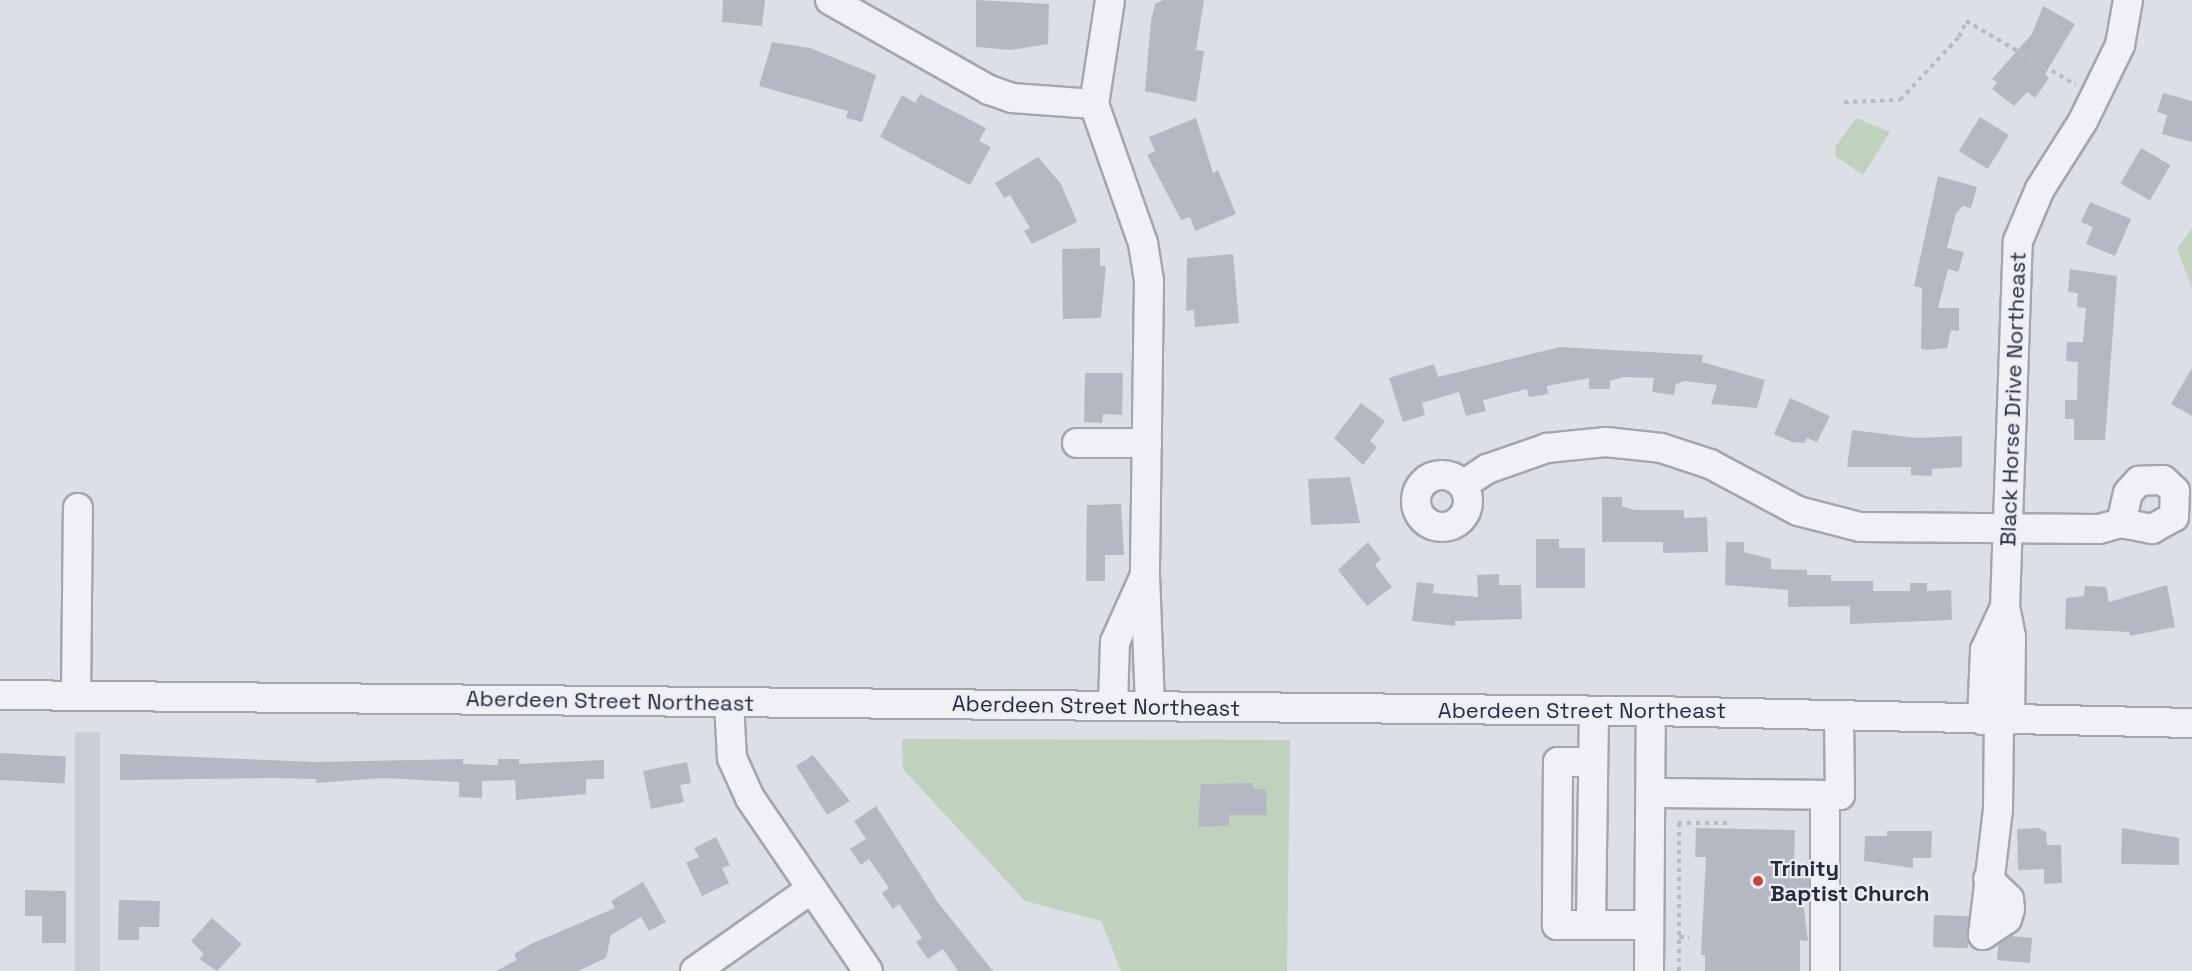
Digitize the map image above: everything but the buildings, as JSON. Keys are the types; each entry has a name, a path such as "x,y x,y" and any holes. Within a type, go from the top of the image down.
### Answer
{"street":[{"path":"830,0 989,90 1035,102 1094,104"},
{"path":"1110,0 1094,104 1143,243 1149,311 1145,575 1150,706"},
{"name":"Black Horse Drive Northeast","path":"1988,879 1998,809 1997,720 1985,650 2005,607 2018,242 2040,189 2083,121 2120,45 2128,0"},
{"path":"1463,485 1487,469 1547,448 1606,442 1661,448 1710,464 1829,522 2009,529 2098,529 2121,523"},
{"path":"1077,443 1147,443"},
{"path":"76,695 78,508"},
{"path":"1113,705 1115,642 1145,575"},
{"name":"Aberdeen Street Northeast","path":"0,695 1651,711 2192,723"},
{"path":"729,703 736,771 810,890 868,971"},
{"path":"1594,711 1591,925 1649,925"},
{"path":"1649,971 1651,711"},
{"path":"1651,793 1839,795 1839,715"},
{"path":"1825,795 1825,971"},
{"path":"695,971 810,890"}],"path":[{"path":"1844,102 1900,100 1966,21 2080,87"},
{"path":"1650,823 1728,823"},
{"path":"1679,823 1679,971"},
{"path":"1679,937 1689,937"}],"shaded area":[{"path":"75,732 100,732 100,971 75,971"}],"green space":[{"path":"1856,118 1890,132 1863,175 1836,157 1835,147"},
{"path":"2192,228 2192,288 2177,249"},
{"path":"902,739 1290,740 1287,971 1121,971 1101,921 1025,901 903,769"}],"place":[{"name":"Trinity Baptist Church","path":"1758,881"}]}
